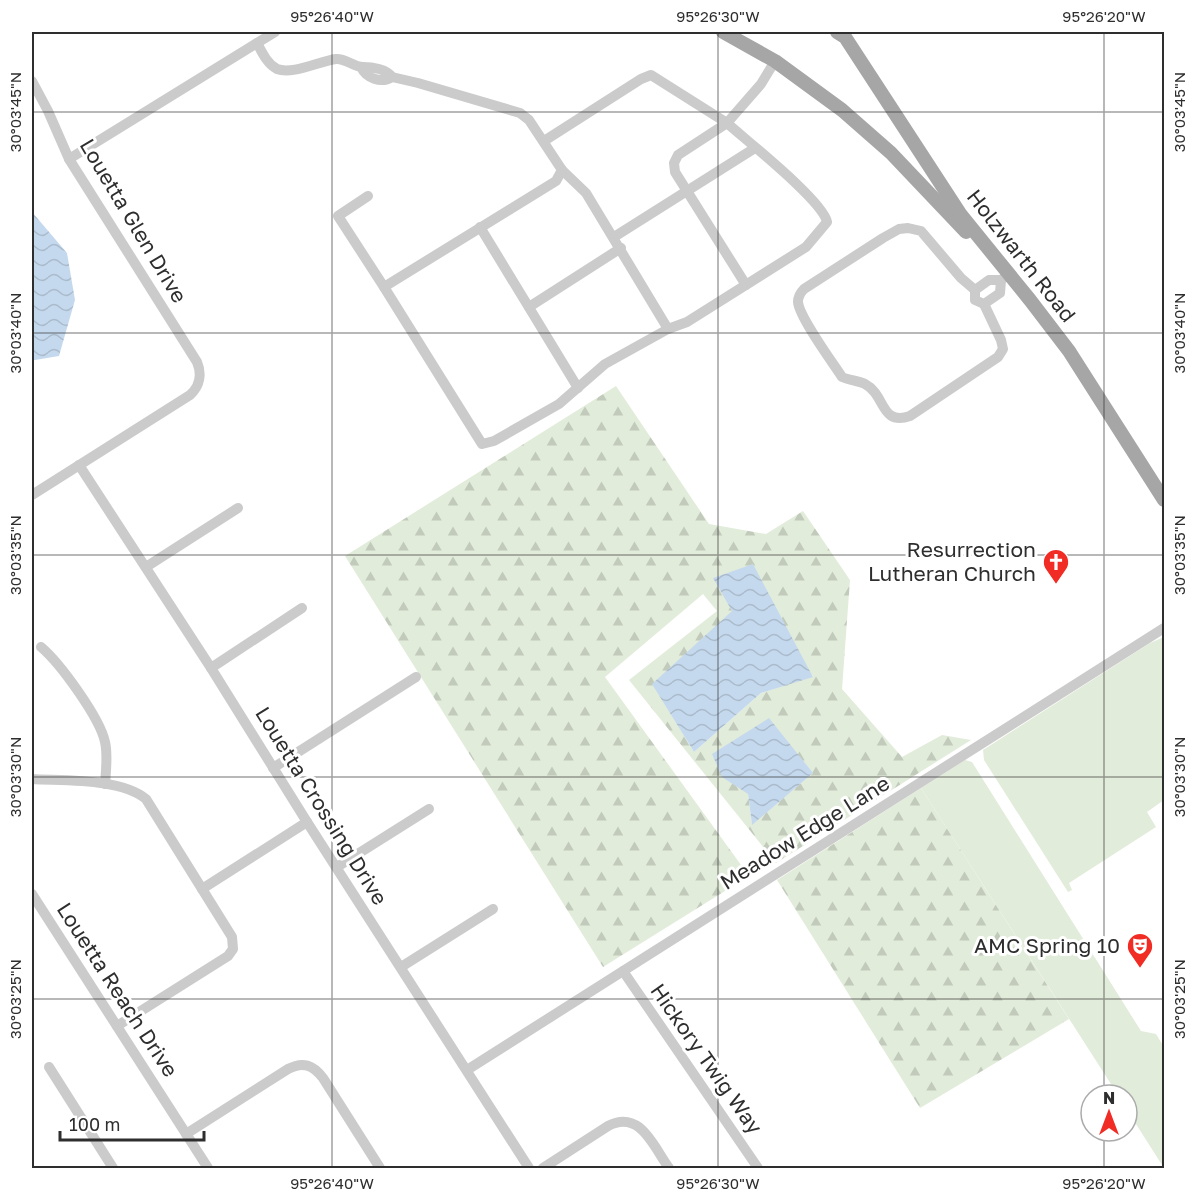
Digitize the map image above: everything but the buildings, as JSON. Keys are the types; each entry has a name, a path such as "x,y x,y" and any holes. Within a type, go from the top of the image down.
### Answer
{"main road":[{"path":"723,32 775,61 842,110 891,153 961,229 989,250"},
{"name":"Holzwarth Road","path":"842,33 1005,277 1069,351 1164,500"}],"street":[{"path":"69,159 275,32"},
{"path":"257,43 268,61 278,69 291,70 339,59 389,73 392,77 520,113 529,120 562,170 586,193 668,329"},
{"path":"747,285 675,172 674,163 678,155 727,123 761,84 775,61"},
{"path":"368,196 338,216 482,444 494,441 560,404 605,364 668,329 687,322 747,285 806,247 828,222 812,198 727,123 651,75 641,79 544,141"},
{"name":"Louetta Glen Drive","path":"32,81 69,159 199,368 199,381 190,394 79,465"},
{"path":"614,237 755,148"},
{"path":"384,287 556,181 562,170"},
{"path":"480,228 579,388"},
{"path":"908,228 921,231 961,278 975,290 975,300 984,304 1003,349 998,357 910,416 900,419 893,418 888,413 873,390 864,384 842,377 809,325 798,300 804,289 898,229 908,228"},
{"path":"529,307 621,248"},
{"path":"975,290 989,280 1005,277 1000,293 984,304"},
{"path":"32,495 79,465"},
{"name":"Louetta Crossing Drive","path":"79,465 529,1168"},
{"path":"146,567 238,508"},
{"path":"211,668 302,608"},
{"name":"Meadow Edge Lane","path":"467,1070 1164,628"},
{"path":"41,647 60,666 101,730 106,746 105,784"},
{"path":"273,768 416,677"},
{"path":"32,779 105,784 132,789 146,799 232,937 233,949 228,956 117,1026"},
{"path":"337,867 429,809"},
{"path":"202,889 307,822"},
{"name":"Louetta Reach Drive","path":"32,894 208,1168"},
{"path":"401,967 493,909"},
{"name":"Hickory Twig Way","path":"622,971 758,1168"},
{"path":"186,1134 288,1069 307,1064 323,1078 376,1167"},
{"path":"49,1067 113,1168"},
{"path":"543,1168 608,1126 625,1120 638,1125 669,1168"}],"green space":[{"path":"616,386 709,524 766,534 803,511 850,580 842,689 902,757 942,735 971,740 776,863 629,680 717,611 703,594 605,677 749,876 603,967 345,556","holes":["733,611 813,676 761,693 694,752 653,684","813,773 752,824 748,794"]},
{"path":"1164,637 1164,800 1147,812 1156,827 1069,883 1072,890 1068,892 984,760 983,750 1150,643"},
{"path":"965,760 972,762 1141,1031 1156,1034 1164,1047 1164,1168 1139,1129 1139,1083 1110,1083 921,788"},
{"path":"921,788 1069,1019 920,1108 777,880"}],"water":[{"path":"32,212 67,253 75,300 59,356 35,360 32,360"},
{"path":"753,564 813,677 761,693 694,752 652,684 732,611 713,578"},
{"path":"769,718 813,773 752,825 748,794 722,777 712,754"}],"place":[{"name":"Resurrection Lutheran Church","path":"1056,585"},
{"name":"AMC Spring 10","path":"1140,969"}]}
